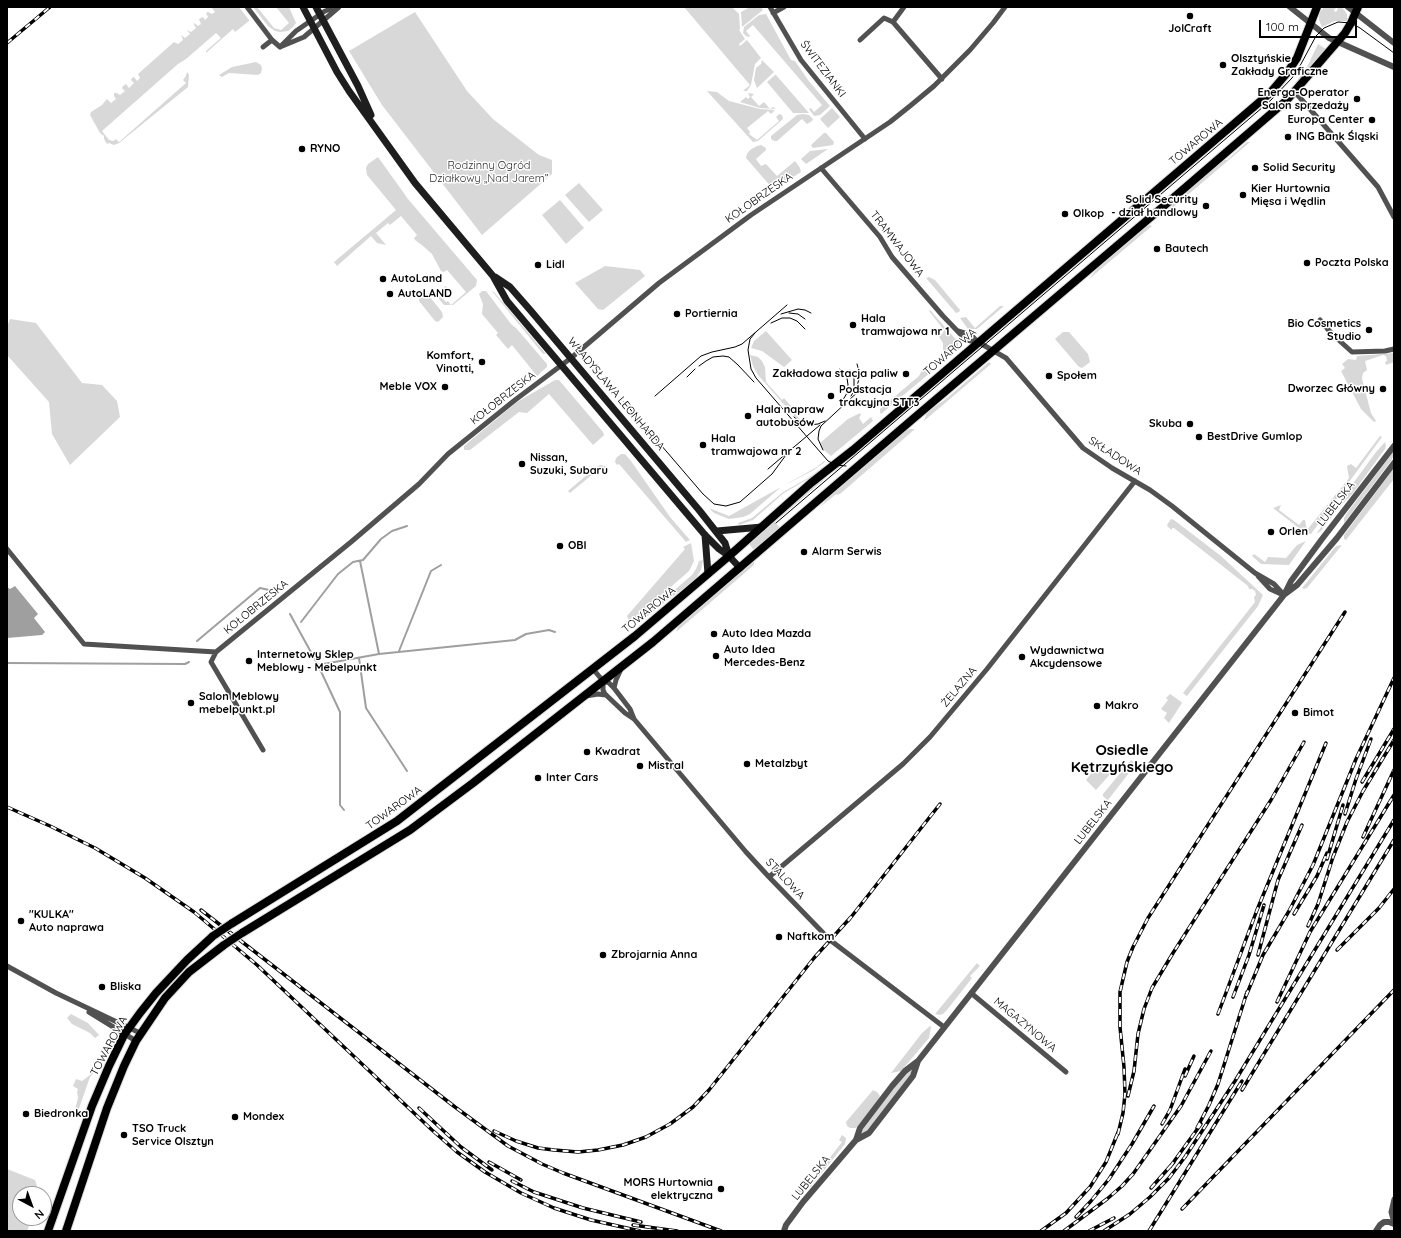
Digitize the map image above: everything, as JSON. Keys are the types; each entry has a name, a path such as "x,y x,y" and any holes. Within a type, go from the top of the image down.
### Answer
{"main road":[{"name":"WŁADYSŁAWA LEONHARDA","path":"303,7 349,91 415,183 493,276 507,301 561,365 705,535 740,568"},
{"name":"WŁADYSŁAWA LEONHARDA","path":"316,7 358,86 376,127"},
{"name":"TOWAROWA","path":"48,1231 92,1106 124,1035 166,982 187,960 213,936 231,924 397,821 635,636 729,556 811,483 844,457 1270,93 1294,63 1318,7"},
{"name":"TOWAROWA","path":"66,1231 107,1108 124,1066 140,1033 155,1011 179,983 200,964 242,933 392,842 421,822 654,642 1165,206 1295,92 1349,27 1357,10"},
{"name":"WŁADYSŁAWA LEONHARDA","path":"493,276 510,287 717,531 725,543 729,556"},
{"path":"717,531 762,527"},
{"path":"705,535 708,574"},
{"path":"329,864 326,867 325,873 328,877 332,878"}],"street":[{"path":"246,7 272,40 280,47"},
{"path":"280,47 304,37 314,29 325,11 337,7"},
{"name":"ŚWITEZIANKI","path":"770,7 801,60 865,139"},
{"path":"773,13 784,7"},
{"path":"894,22 904,7"},
{"name":"KOŁOBRZESKA","path":"216,652 351,542 419,484 448,454 515,400 571,358 648,292 751,215 865,139 910,106 942,79 970,50 994,23 1005,7"},
{"path":"1290,7 1323,34 1337,42 1394,67"},
{"path":"1348,7 1357,10 1394,43"},
{"path":"280,47 296,31 310,22 321,18"},
{"path":"860,40 884,18 894,22 942,79"},
{"path":"263,47 272,40"},
{"path":"1295,92 1378,187 1394,217"},
{"name":"TRAMWAJOWA","path":"821,168 880,237 892,257 943,316 958,331 971,335 978,342"},
{"path":"1320,320 1352,352 1385,351 1394,349"},
{"name":"SKŁADOWA","path":"978,342 1006,358 1083,448 1172,506 1255,573 1270,589 1284,595"},
{"name":"LUBELSKA","path":"784,1231 803,1202 856,1140 860,1128 892,1086 905,1071 918,1061 1284,595 1292,581 1322,539 1394,446"},
{"name":"LUBELSKA","path":"1284,595 1297,585 1337,538 1394,463"},
{"name":"ŻELAZNA","path":"769,877 902,764 930,737 983,675 1135,481"},
{"path":"7,550 84,644 216,652 211,662 263,750"},
{"path":"614,688 622,667"},
{"name":"STALOWA","path":"593,669 603,682 603,690 606,696 634,719 769,877 832,942 944,1027"},
{"name":"STALOWA","path":"603,682 609,683 614,688 630,709 634,719"},
{"path":"583,697 594,694 606,696"},
{"path":"7,966 71,1001 140,1033"},
{"name":"MAGAZYNOWA","path":"971,994 1066,1072"},
{"path":"71,1001 136,1041"},
{"name":"LUBELSKA","path":"856,1140 869,1134 913,1076 918,1061"},
{"path":"1376,1230 1391,1212 1394,1199"},
{"path":"1382,1223 1387,1222 1394,1224 1391,1212"}],"green space":[{"path":"211,7 239,7 249,21 235,32 233,29 206,53 206,51 221,38 216,33 178,64 102,131 109,140 113,141 116,139 119,142 186,83 183,80 187,72 189,75 188,87 119,143 114,145 109,143 107,144 104,136 100,133 90,115 91,112 102,105 107,99 111,103 116,99 114,93 120,95 125,91 122,88 126,84 129,88 134,83 131,80 132,78 134,77 137,81 140,78 138,74 174,42 178,44 183,40 181,35 185,38 190,34 187,30 191,32 196,28 194,23 198,26 201,24 199,19 203,17 205,20 208,17 206,13 208,12 212,14 215,12"},
{"path":"253,7 257,7 274,28 281,30 289,23 276,7 289,7 296,23 288,31 275,31 268,26"},
{"path":"684,7 732,7 739,14 739,30 745,39 739,44 740,46 747,40 761,58 755,64 751,85 747,91 743,91 750,85"},
{"path":"750,7 761,7 763,10 742,27 741,12"},
{"path":"1324,7 1337,7 1334,10 1335,12 1337,11 1338,7 1342,7 1347,14 1347,21 1335,21 1322,27 1319,16"},
{"name":"Rodzinny Ogród Działkowy „Nad Jarem”","path":"415,12 467,91 493,119 539,155 552,160 552,174 482,235 382,105 349,51"},
{"path":"766,14 791,60 795,61 808,80 830,106 820,115 814,116 809,109 811,108 814,112 822,105 753,25 746,31 750,36 749,37 743,33 744,27 759,15"},
{"path":"1318,44 1326,49 1292,90 1291,89 1308,65"},
{"path":"762,60 774,72 757,88 754,80 756,68 761,64"},
{"path":"256,62 261,65 262,69 261,73 258,75 229,73 222,77 219,75 232,67"},
{"path":"775,75 809,113 793,113 767,82"},
{"path":"707,91 717,92 729,101 760,109 775,110 771,114 768,111 747,128 750,132 749,134 757,140 779,121 776,117 779,114 782,115 783,119 758,141 753,142"},
{"path":"748,93 754,94 751,97 759,106 764,102 770,109 760,108 740,102 746,97 748,99 750,97"},
{"path":"832,108 840,117 828,128 820,119"},
{"path":"797,115 809,115 813,119 812,121 807,124 802,119 777,141 771,139 771,136"},
{"path":"824,133 826,133 834,142 833,145 813,148 811,145"},
{"path":"1247,142 1250,142 1163,216 1162,214 1164,211 1200,179 1223,160 1227,160"},
{"path":"761,145 766,148 766,150 756,159 761,166 766,164 777,176 795,161 801,172 773,189 746,158 750,150"},
{"path":"828,149 806,164 801,159 810,151"},
{"path":"378,157 408,199 477,280 476,286 453,305 451,305 466,292 447,270 444,272 441,271 432,254 415,240 414,238 417,235 401,216 390,225 388,223 376,233 386,245 377,243 371,236 337,266 334,262 396,210 367,175 366,168 368,164"},
{"path":"579,183 603,210 589,222 565,195"},
{"path":"560,200 584,228 566,244 542,215"},
{"path":"1150,225 1152,226 1089,279 1096,270"},
{"path":"605,266 640,270 645,276 603,310 598,309 575,283"},
{"path":"929,277 935,280 960,310 959,312 956,313 926,278"},
{"path":"445,286 448,288 442,293 444,296 442,298 446,302 448,301 451,305 444,305 439,299 439,295"},
{"path":"420,290 425,291 442,312 443,317 438,322 435,321 419,301"},
{"path":"482,291 486,291 511,324 547,364 547,367 537,376 512,345 508,349 496,335 498,333 482,314 483,304 479,294"},
{"path":"492,291 494,292 546,354 543,354"},
{"path":"1000,306 1004,306 977,329 968,329 960,318 966,317 975,328"},
{"path":"930,310 958,342 958,347 946,358 943,354 943,343 939,337 944,330 929,311"},
{"path":"10,319 36,323 82,383 102,385 117,401 120,417 70,465 52,434 49,402 7,355 7,327"},
{"path":"766,331 792,360 784,367 762,351 751,348 754,341"},
{"path":"1063,332 1069,332 1088,354 1090,362 1082,368 1079,367 1055,339"},
{"path":"1394,353 1394,362 1386,365 1386,356 1383,355 1365,361 1367,370 1363,373 1362,379 1371,413 1376,421 1374,422 1361,409 1341,371 1345,368 1342,364 1348,359 1356,360 1357,356"},
{"path":"750,355 758,357 762,361 765,367 766,382 782,400 784,398 797,413 796,415 802,422 795,417 758,375 753,366"},
{"path":"989,362 991,364 924,421 927,412 946,399"},
{"path":"930,366 933,368 931,372 881,414 880,413 880,409 919,376 922,370 926,370"},
{"path":"555,380 559,380 603,432 604,435 593,445 549,394 527,413 519,412 470,450 464,450 464,446 517,402"},
{"path":"860,413 861,415 859,418 863,424 871,417 873,421 831,456 824,450 820,443 848,419"},
{"path":"915,429 840,494 835,495 820,507 828,498 906,430"},
{"path":"1380,436 1382,437 1311,534 1304,532 1273,508 1281,505 1279,510 1299,525 1303,520 1305,520 1307,530 1349,478 1347,466 1351,464 1356,468"},
{"path":"1385,442 1385,449 1353,493 1336,511 1321,531 1316,534 1376,452"},
{"path":"1394,451 1391,461 1344,523 1344,518 1347,513"},
{"path":"621,454 625,454 631,461 670,517 690,540 686,542 619,464 617,465 615,462 616,458"},
{"path":"824,461 825,462 814,470 782,486 817,467"},
{"path":"600,465 608,468 603,473 599,469 570,493 568,491 596,467"},
{"path":"826,465 808,479 784,493 753,520 739,525 738,523 752,518 783,492 808,478"},
{"path":"1394,468 1394,479 1346,540 1344,539 1344,535"},
{"path":"827,476 775,522 780,528 754,550 749,544"},
{"path":"781,487 750,514 743,517 729,519 714,513 709,508 729,516"},
{"path":"1171,519 1221,556 1263,595 1258,606 1187,696 1183,693 1255,602 1254,597 1256,595 1255,591 1249,589 1248,586 1174,528 1172,528 1172,530 1168,527 1167,525"},
{"path":"1306,541 1289,565 1261,564 1252,556 1254,554 1265,562 1268,557 1286,558 1297,545"},
{"path":"691,543 694,561 689,571 631,622 629,621 627,616 685,549 683,547"},
{"path":"1342,545 1307,588 1302,588 1336,546"},
{"path":"703,560 701,570 695,580 640,622 635,624 692,575 699,561"},
{"path":"754,561 754,565 676,632 678,627"},
{"path":"1170,694 1182,703 1169,723 1164,718 1167,713 1161,709 1168,700 1166,698"},
{"path":"1131,760 1136,764 1108,800 1106,799 1103,794 1122,771 1116,766 1119,763 1125,767"},
{"path":"1099,763 1111,773 1096,790 1086,780"},
{"path":"977,963 980,966 970,976 972,978 947,1010 943,1014 935,1014"},
{"path":"71,1014 88,1023 99,1035 95,1038 90,1033 72,1024 67,1018"},
{"path":"930,1026 929,1038 901,1071 891,1073 922,1033"},
{"path":"914,1068 913,1072 867,1131 861,1134 862,1130 907,1071"},
{"path":"94,1069 95,1071 90,1077 76,1117 74,1113 78,1098 78,1089 73,1086 76,1079 82,1081 90,1075"},
{"path":"873,1090 880,1096 877,1103 856,1128 850,1128 847,1126 846,1122"},
{"path":"842,1135 846,1138 845,1144 808,1190 797,1193 795,1191 797,1189 799,1190 809,1177 813,1180 826,1162 823,1159 828,1160 842,1142 839,1140"},
{"path":"7,1169 35,1180 37,1186 12,1186 12,1226 29,1226 27,1231 7,1231"}],"shaded area":[{"path":"15,586 38,614 34,618 45,632 42,635 7,638 7,587 10,589"}],"waterway":[{"path":"301,622 338,574 353,562 363,560 381,539 392,531 407,526"},
{"path":"360,561 379,654"},
{"path":"399,651 431,571 441,565"},
{"path":"197,641 260,588 269,590"},
{"path":"290,614 318,665 379,654 515,640 526,634 549,630 555,632"},
{"path":"359,658 366,708 407,771"},
{"path":"7,663 185,664 189,662"},
{"path":"318,665 340,712 340,805 344,810"}],"tram line":[{"path":"776,523 1270,101 1292,78 1316,36 1324,28 1338,22 1351,23 1394,53"},
{"path":"655,396 701,356 742,344 787,305"},
{"path":"781,314 798,309 811,313"},
{"path":"789,313 798,314 805,319"},
{"path":"771,323 782,318 790,318 797,321 805,329"},
{"path":"755,333 750,339 748,350 751,369 756,378 828,461 836,465 846,466"},
{"path":"699,366 713,357 729,357 754,382"},
{"path":"851,396 859,379 857,364"},
{"path":"687,377 695,369"},
{"path":"840,369 847,378 848,385 847,393 840,405"},
{"path":"850,370 854,379 854,387"},
{"path":"823,450 818,439 821,426 861,389"},
{"path":"624,402 703,494 714,504 726,506 740,502 772,474 786,455"},
{"path":"794,417 800,422 809,425 818,424 825,421"},
{"path":"768,469 820,425"}],"railway":[{"path":"7,43 50,7"},
{"path":"1118,1134 1123,1113 1125,1094 1120,1027 1120,992 1127,962 1133,947 1148,918 1345,612"},
{"path":"1246,996 1263,955 1289,911 1313,865 1356,759 1394,678"},
{"path":"1362,782 1394,729"},
{"path":"1345,814 1371,739"},
{"path":"1308,926 1318,904 1333,857 1347,822 1363,791 1394,740"},
{"path":"1128,1096 1134,1071 1138,1034 1144,1009 1152,988 1271,800 1304,742"},
{"path":"1218,1014 1257,910 1326,743"},
{"path":"1363,837 1394,770"},
{"path":"1277,1002 1310,932 1394,795"},
{"path":"848,921 940,804"},
{"path":"1327,859 1343,805"},
{"path":"7,807 95,848 145,878 194,912 257,965 432,1130 457,1152 485,1172 521,1193 554,1208 591,1220 640,1231"},
{"path":"1104,1231 1130,1214 1150,1197 1169,1178 1185,1157 1235,1081 1394,820"},
{"path":"1258,955 1278,880 1302,825"},
{"path":"1242,1090 1394,840"},
{"path":"1294,914 1317,876 1327,853"},
{"path":"1337,950 1379,908 1394,889"},
{"path":"1233,997 1249,955 1264,905"},
{"path":"201,910 455,1107 508,1146 563,1173 721,1231"},
{"path":"494,1131 516,1141 538,1148 578,1152 623,1145 646,1137 670,1124 693,1107 709,1090 814,958 851,917"},
{"path":"1182,1209 1394,990"},
{"path":"1197,1128 1218,1084 1247,992"},
{"path":"1064,1231 1107,1199 1133,1174 1181,1106 1211,1051"},
{"path":"1185,1076 1194,1056"},
{"path":"1162,1124 1170,1110 1185,1069"},
{"path":"1149,1231 1242,1081"},
{"path":"1076,1217 1109,1179 1132,1144 1154,1106"},
{"path":"419,1108 461,1147 492,1170"},
{"path":"1170,1167 1201,1124"},
{"path":"1041,1231 1066,1213 1090,1187 1106,1162 1119,1130"},
{"path":"489,1162 521,1180"},
{"path":"1151,1188 1174,1162"},
{"path":"512,1181 534,1192 583,1208 641,1222"},
{"path":"1089,1231 1114,1218"},
{"path":"633,1225 677,1231"}],"place":[{"name":"JolCraft","path":"1190,16"},
{"name":"Olsztyńskie Zakłady Graficzne","path":"1223,65"},
{"name":"Energa-Operator Salon sprzedaży","path":"1357,99"},
{"name":"Europa Center","path":"1372,120"},
{"name":"ING Bank Śląski","path":"1288,137"},
{"name":"RYNO","path":"302,149"},
{"name":"Solid Security","path":"1255,168"},
{"name":"Kier Hurtownia Mięsa i Wędlin","path":"1243,195"},
{"name":"Solid Security - dział handlowy","path":"1206,206"},
{"name":"Olkop","path":"1065,214"},
{"name":"Bautech","path":"1157,249"},
{"name":"Poczta Polska","path":"1307,263"},
{"name":"Lidl","path":"538,265"},
{"name":"AutoLand","path":"383,279"},
{"name":"AutoLAND","path":"390,294"},
{"name":"Portiernia","path":"677,314"},
{"name":"Hala tramwajowa nr 1","path":"853,325"},
{"name":"Bio Cosmetics Studio","path":"1369,330"},
{"name":"Komfort, Vinotti,","path":"482,362"},
{"name":"Zakładowa stacja paliw","path":"906,374"},
{"name":"Społem","path":"1049,376"},
{"name":"Meble VOX","path":"445,387"},
{"name":"Dworzec Główny","path":"1383,389"},
{"name":"Podstacja trakcyjna STT3","path":"831,396"},
{"name":"Hala napraw autobusów","path":"748,416"},
{"name":"Skuba","path":"1190,424"},
{"name":"BestDrive Gumlop","path":"1199,437"},
{"name":"Hala tramwajowa nr 2","path":"703,445"},
{"name":"Nissan, Suzuki, Subaru","path":"522,464"},
{"name":"Orlen","path":"1271,532"},
{"name":"OBI","path":"560,546"},
{"name":"Alarm Serwis","path":"804,552"},
{"name":"Auto Idea Mazda","path":"714,634"},
{"name":"Auto Idea Mercedes-Benz","path":"716,656"},
{"name":"Wydawnictwa Akcydensowe","path":"1022,657"},
{"name":"Internetowy Sklep Meblowy - Mebelpunkt","path":"249,661"},
{"name":"Salon Meblowy mebelpunkt.pl","path":"191,703"},
{"name":"Makro","path":"1097,706"},
{"name":"Bimot","path":"1295,713"},
{"name":"Kwadrat","path":"587,752"},
{"name":"Metalzbyt","path":"747,764"},
{"name":"Mistral","path":"640,766"},
{"name":"Inter Cars","path":"538,778"},
{"name":"\"KULKA\" Auto naprawa","path":"21,921"},
{"name":"Naftkom","path":"779,937"},
{"name":"Zbrojarnia Anna","path":"603,955"},
{"name":"Bliska","path":"102,987"},
{"name":"Biedronka","path":"26,1114"},
{"name":"Mondex","path":"235,1117"},
{"name":"TSO Truck Service Olsztyn","path":"124,1135"},
{"name":"MORS Hurtownia elektryczna","path":"721,1189"}],"district":[{"name":"Osiedle Kętrzyńskiego","path":"1122,758"}]}
